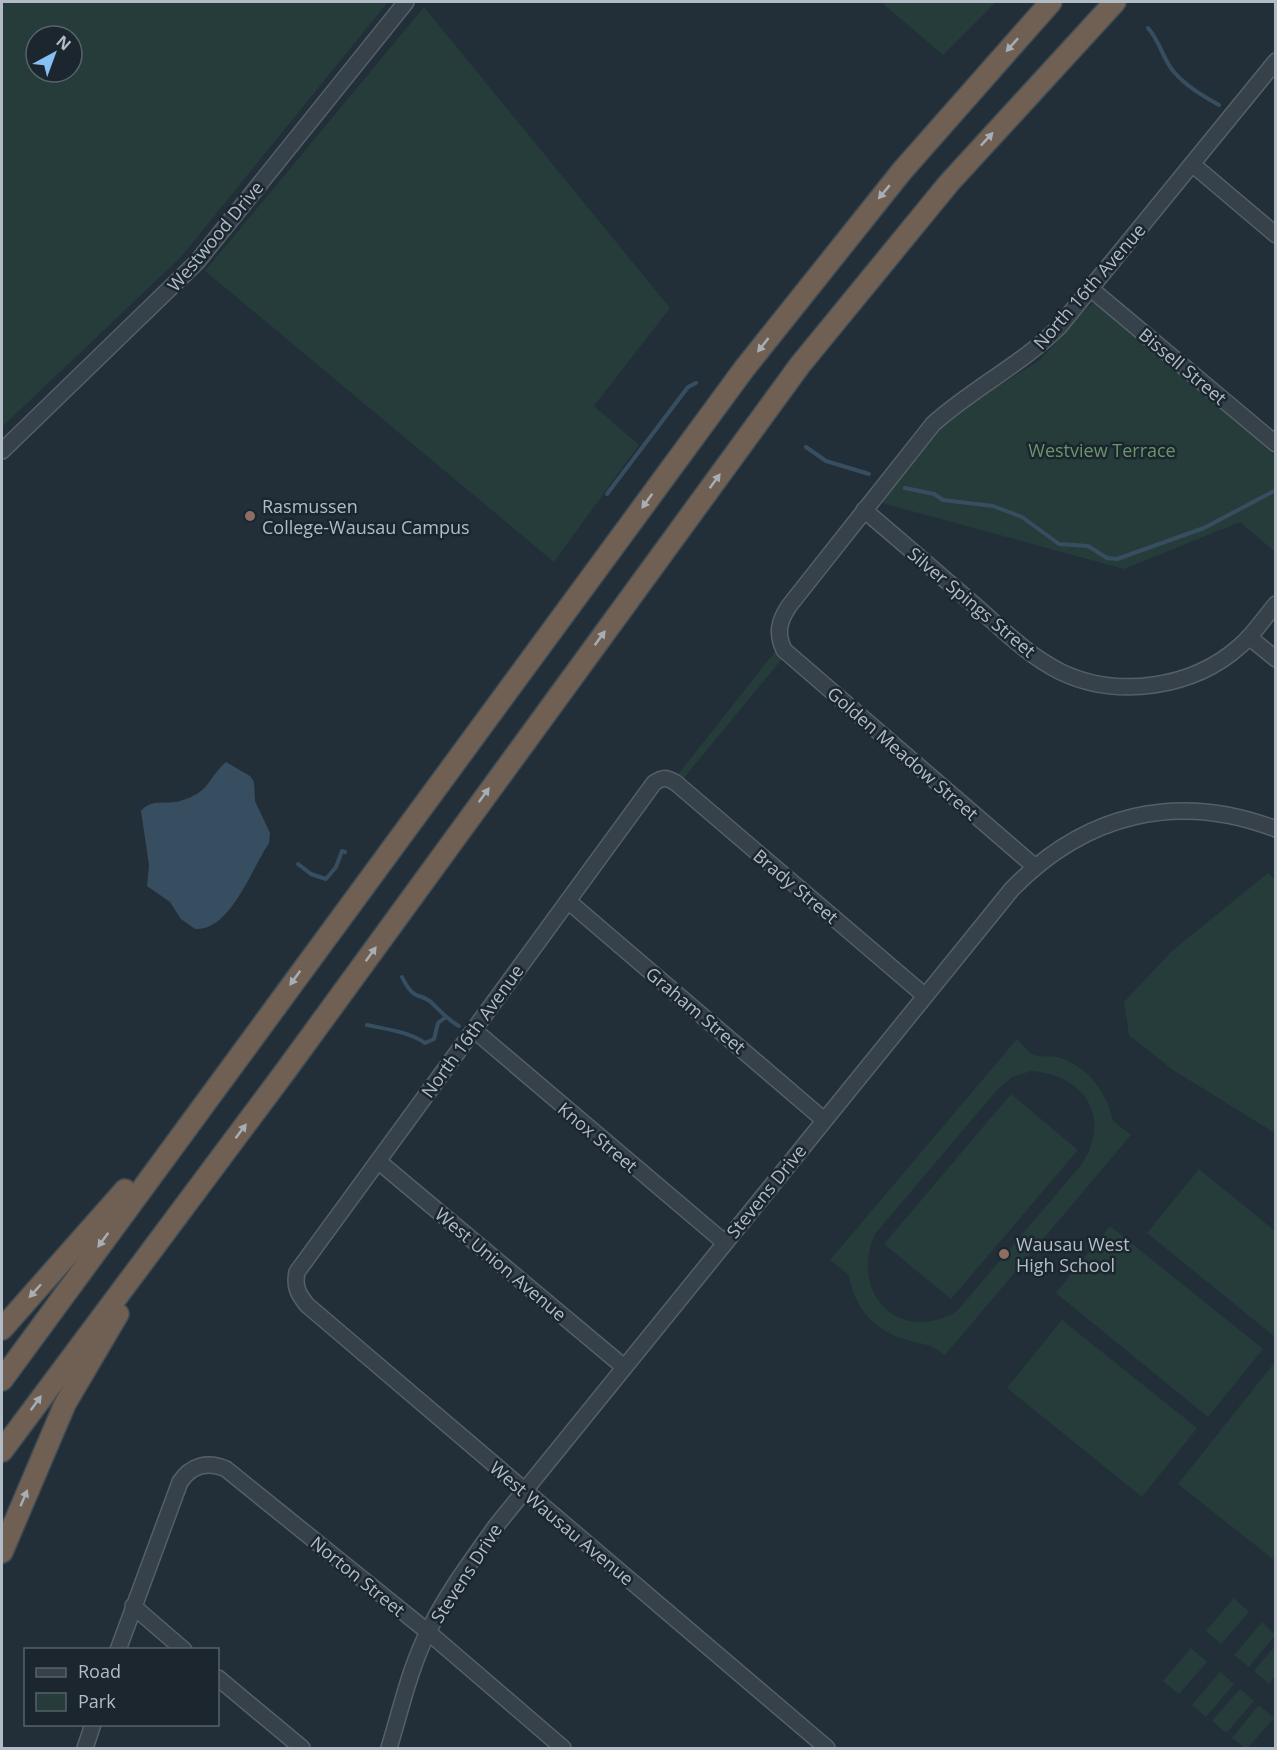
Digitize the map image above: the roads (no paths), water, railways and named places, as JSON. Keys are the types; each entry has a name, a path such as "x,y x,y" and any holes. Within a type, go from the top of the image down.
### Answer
{"highway":[{"path":"2,1380 175,1141 744,369 902,171 1051,2"},
{"path":"2,1450 206,1178 800,365 919,218 1115,2"},
{"path":"1072,48 1125,2"},
{"path":"2,1329 141,1172 175,1141"},
{"path":"2,1552 48,1440 76,1384 206,1178"}],"street":[{"name":"Westwood Drive","path":"2,451 197,262 406,2"},
{"name":"North 16th Avenue","path":"778,635 782,616 789,606 933,424 955,404 1031,353 1059,327 1275,61"},
{"path":"1192,164 1275,235"},
{"name":"Bissell Street","path":"1091,289 1275,444"},
{"name":"Silver Spings Street","path":"864,510 1028,651 1061,672 1080,679 1123,686 1168,682 1220,661 1249,637 1275,604"},
{"name":"Golden Meadow Street","path":"778,635 784,650 1034,866"},
{"path":"1249,637 1275,659"},
{"name":"North 16th Avenue","path":"298,1295 295,1282 297,1272 654,783 667,777"},
{"name":"Brady Street","path":"667,777 924,995"},
{"name":"Stevens Drive","path":"389,1749 408,1684 428,1632 469,1564 524,1491 724,1242 924,995 1034,866 1078,836 1108,823 1152,813 1195,810 1225,813 1275,829"},
{"name":"Graham Street","path":"567,901 824,1120"},
{"name":"Knox Street","path":"474,1030 724,1242"},
{"name":"West Union Avenue","path":"378,1161 624,1367"},
{"name":"West Wausau Avenue","path":"298,1295 827,1749"},
{"name":"Norton Street","path":"133,1606 180,1482 189,1472 201,1465 217,1465 226,1469 428,1632 563,1749"},
{"path":"119,1648 133,1606 182,1648"},
{"path":"219,1679 302,1749"},
{"path":"85,1749 93,1726"}],"water":[{"path":"226,762 250,776 254,782 255,801 270,833 269,843 229,910 208,927 195,929 181,919 170,902 147,886 149,865 141,811 154,803 180,801 197,794"}],"waterway":[{"path":"1148,28 1174,72 1189,86 1219,105"},
{"path":"607,494 688,387 696,383"},
{"path":"806,447 826,461 869,474"},
{"path":"905,488 934,494 943,500 993,506 1022,517 1059,544 1088,546 1107,558 1117,559 1204,528 1276,490"},
{"path":"298,864 311,874 326,879 336,867 342,851 345,852"},
{"path":"402,977 414,994 429,1000 448,1019 459,1026"},
{"path":"367,1025 405,1034 425,1043 434,1039 438,1023 446,1017"}],"place":[{"name":"Rasmussen College-Wausau Campus","path":"250,516"},
{"name":"Wausau West High School","path":"1004,1254"}],"park label":[{"name":"Westview Terrace","path":"1102,450"}]}
